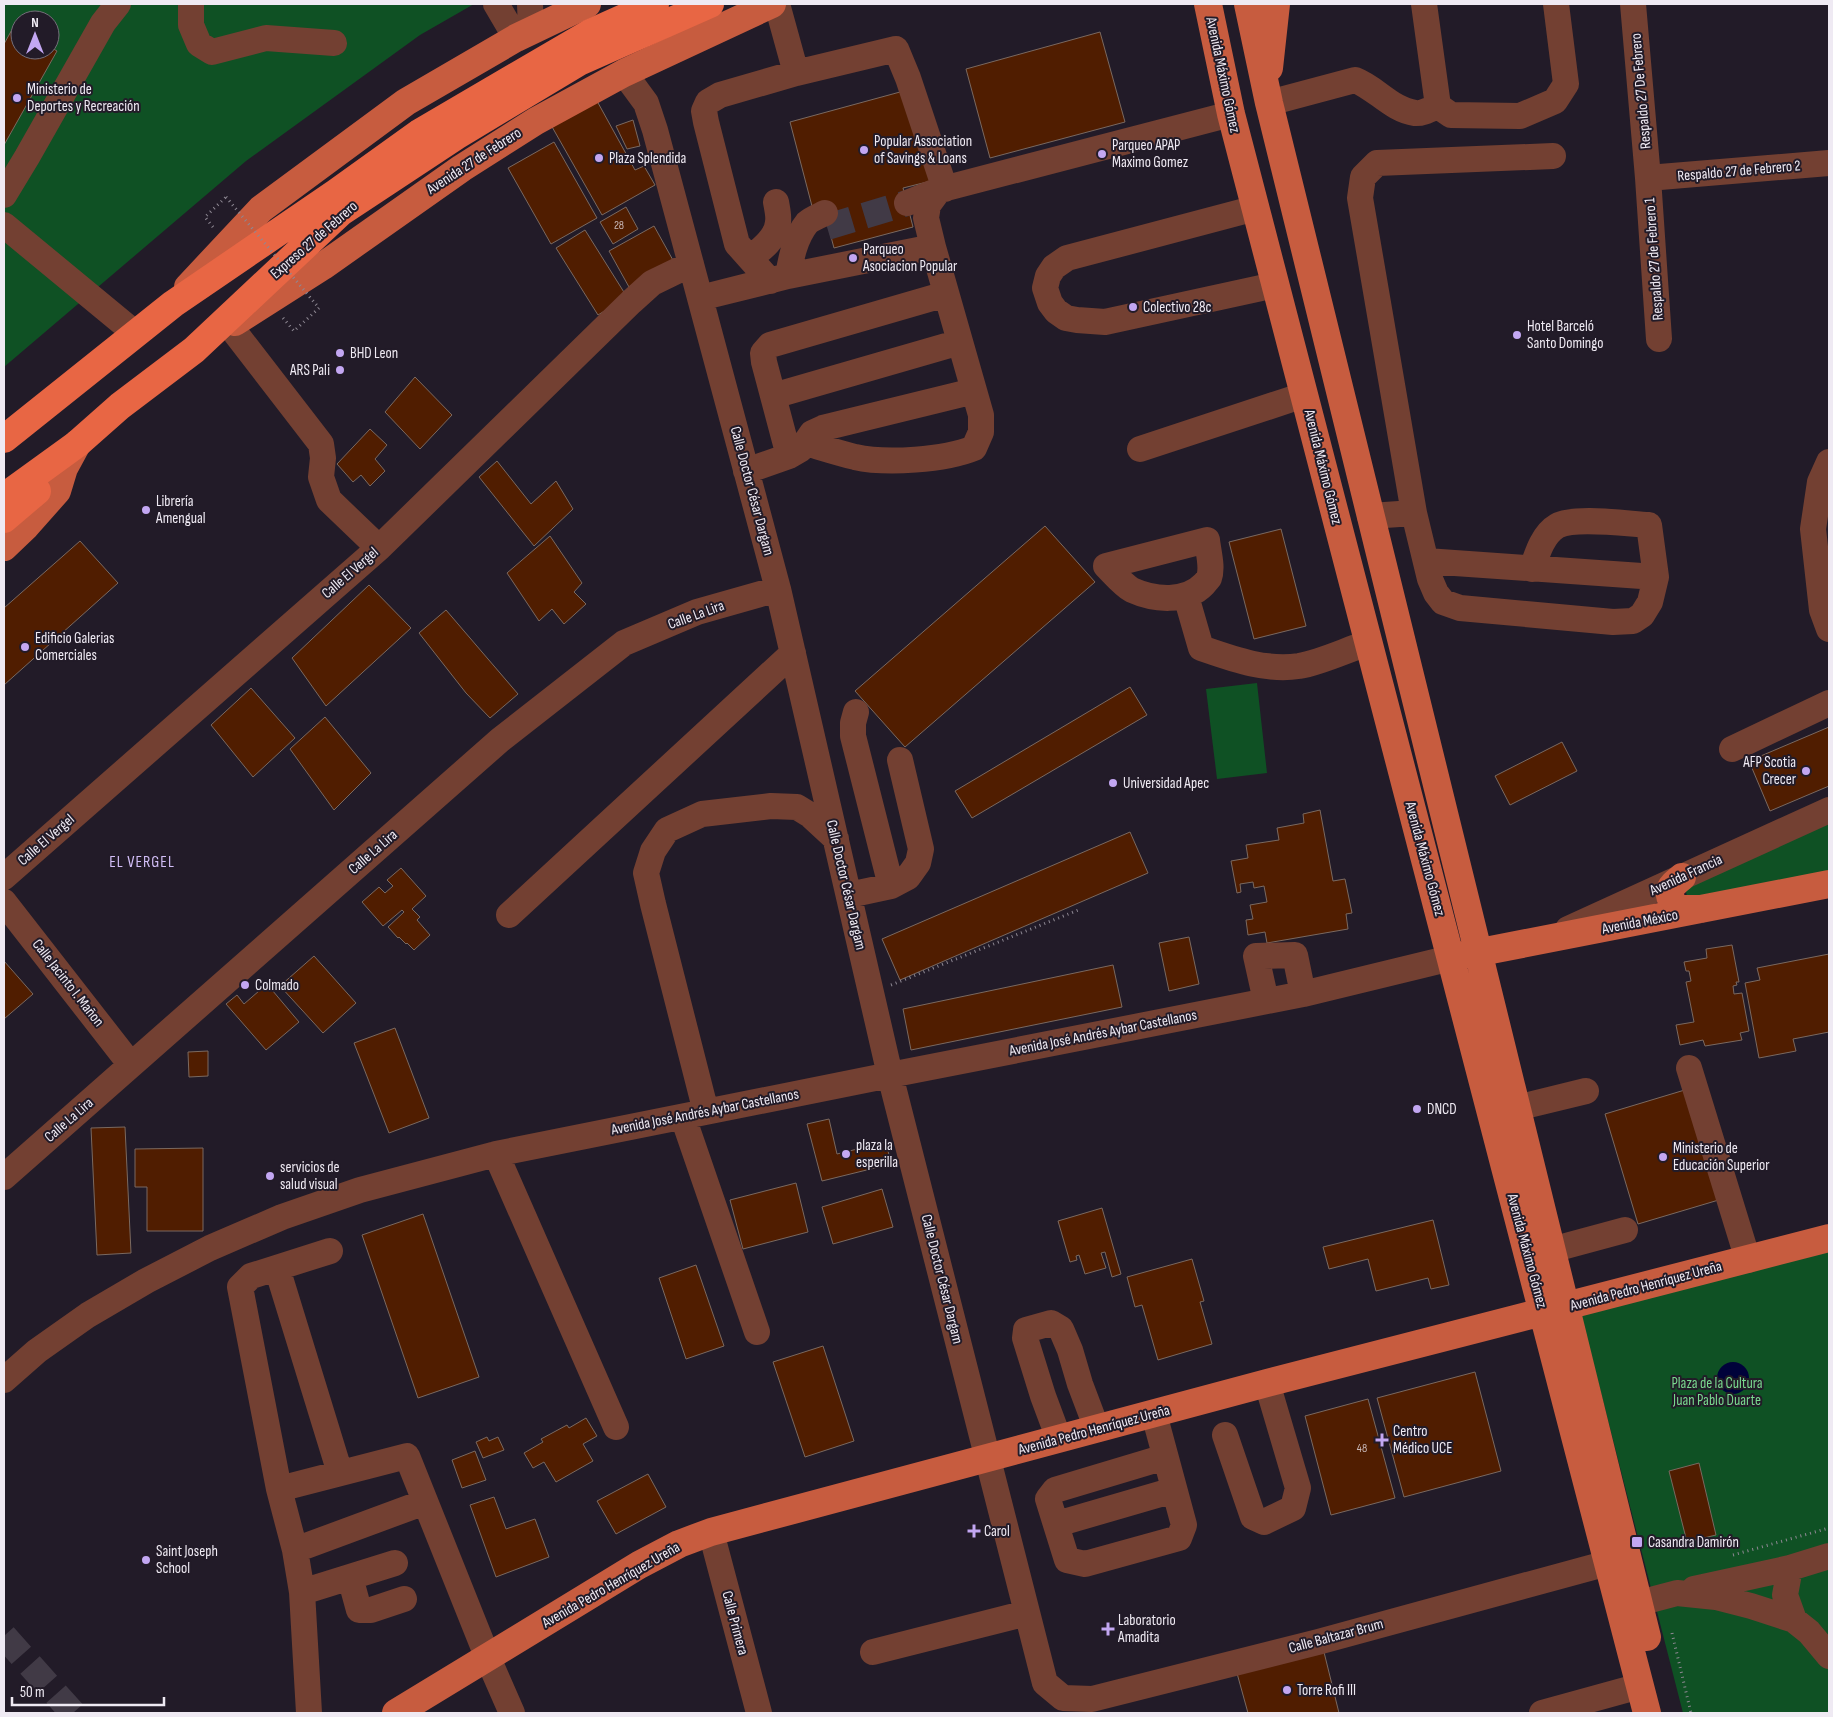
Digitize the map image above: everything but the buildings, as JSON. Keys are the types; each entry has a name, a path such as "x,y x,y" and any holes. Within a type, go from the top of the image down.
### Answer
{"highway":[{"name":"Expreso 27 de Febrero","path":"4,439 173,304 334,194 419,133 590,34 655,4"},
{"name":"Expreso 27 de Febrero","path":"4,497 77,444 120,406 194,350 341,212 456,136 579,62 710,4"},
{"path":"4,520 64,468"}],"main road":[{"path":"173,304 261,209 406,102 524,34 587,4"},
{"name":"Avenida 27 de Febrero","path":"194,350 323,266 462,168 536,121 624,73 772,4"},
{"path":"1186,4 1202,21 1216,42"},
{"name":"Avenida Máximo Gómez","path":"1208,4 1231,114 1451,958 1639,1603 1666,1713"},
{"name":"Avenida Máximo Gómez","path":"1248,4 1267,96 1551,1250 1554,1310 1608,1563 1648,1713"},
{"path":"1267,96 1276,4"},
{"path":"4,547 58,491 64,468 77,444"},
{"path":"1682,877 1671,886 1669,894 1673,904 1681,909 1703,909"},
{"name":"Avenida México","path":"1451,958 1829,884"},
{"name":"Avenida Pedro Henríquez Ureña","path":"396,1713 639,1564 679,1544 711,1532 1267,1383 1829,1238"}],"street":[{"path":"4,195 28,157 103,23 118,4"},
{"path":"191,4 191,25 199,44 212,52 266,38 334,43"},
{"path":"496,4 524,34"},
{"path":"524,34 530,4"},
{"path":"777,4 796,73"},
{"path":"1424,4 1438,106 1451,115 1520,116 1555,101 1566,84 1556,4"},
{"name":"Respaldo 27 De Febrero","path":"1633,4 1648,178"},
{"path":"786,277 750,258 738,244 729,217 704,110 708,102 720,95 796,73 896,49 908,78 942,189"},
{"name":"Calle Doctor César Dargam","path":"624,73 646,103 691,264 778,589 890,1075 1045,1683 1063,1698"},
{"path":"1267,96 1355,80 1372,88 1398,108 1416,114 1438,106"},
{"path":"907,203 942,189 1231,114"},
{"path":"1532,569 1540,545 1556,526 1574,521 1649,525 1656,577 1650,602 1642,615 1633,621 1613,622 1460,608 1443,602 1436,593 1414,513 1360,198 1363,178 1378,163 1553,156"},
{"name":"Respaldo 27 de Febrero 2","path":"1648,178 1829,163"},
{"name":"Respaldo 27 de Febrero 1","path":"1648,178 1659,339"},
{"path":"746,470 798,450 857,458 905,461 958,455 974,448 981,432 981,415 926,218 928,205 942,189"},
{"path":"750,258 765,247 774,234 778,222 776,202"},
{"path":"1256,208 1067,258 1054,267 1048,276 1044,288 1050,303 1056,311 1066,318 1105,322 1275,285"},
{"path":"786,277 793,252 808,222 826,220"},
{"path":"4,225 136,334"},
{"path":"700,298 786,277 933,247"},
{"name":"Calle El Vergel","path":"4,877 379,548 652,283 691,264"},
{"path":"798,450 773,396 763,353 770,345 946,294"},
{"path":"230,326 321,444 323,458 321,477 329,500 379,548"},
{"path":"773,396 960,342"},
{"path":"798,450 812,433 823,428 974,391"},
{"path":"1140,449 1304,395"},
{"path":"1829,462 1820,482 1813,529 1822,610 1829,629"},
{"path":"1370,516 1414,513"},
{"path":"1426,562 1656,577"},
{"name":"Calle La Lira","path":"4,1177 500,740 624,643 697,612 778,589"},
{"path":"1186,596 1201,648 1245,663 1268,666 1298,666 1368,643"},
{"path":"509,915 793,654"},
{"path":"1732,749 1829,703"},
{"path":"856,712 853,723 853,736 891,886"},
{"path":"849,895 891,886 908,877 918,863 921,848 900,760"},
{"path":"757,1332 695,1115 646,873 653,851 668,830 702,814 771,806 798,807 810,815 836,839"},
{"name":"Avenida Francia","path":"1543,941 1829,810"},
{"name":"Calle Jacinto I. Mañon","path":"4,902 131,1064"},
{"path":"1266,1001 1256,956 1294,955 1303,994"},
{"name":"Avenida José Andrés Aybar Castellanos","path":"4,1380 38,1350 88,1315 146,1280 210,1248 282,1217 360,1190 496,1154 1303,994 1451,958"},
{"path":"1689,1068 1748,1260"},
{"path":"1516,1108 1586,1091"},
{"path":"496,1154 616,1427"},
{"path":"1551,1250 1624,1230"},
{"path":"309,1713 302,1592 295,1550 279,1490 240,1287 251,1276 330,1252"},
{"path":"277,1268 340,1473"},
{"path":"1059,1439 1024,1338 1026,1330 1051,1323 1061,1329 1097,1429"},
{"path":"1224,1435 1253,1517 1264,1522 1293,1508 1298,1488 1267,1383"},
{"path":"1043,1396 1080,1384"},
{"path":"1154,1414 1184,1525 1179,1538 1084,1564 1067,1560 1048,1499 1054,1490 1165,1457"},
{"path":"279,1490 407,1456 512,1713"},
{"path":"1057,1524 1174,1490"},
{"path":"295,1550 425,1502"},
{"name":"Calle Primera","path":"711,1532 759,1713"},
{"path":"1639,1603 1790,1568 1829,1556"},
{"path":"302,1592 395,1563"},
{"name":"Calle Baltazar Brum","path":"1063,1698 1092,1699 1101,1697 1318,1642 1608,1563"},
{"path":"1790,1568 1784,1595 1794,1620"},
{"path":"350,1577 359,1610 371,1610 404,1599"},
{"path":"1678,1593 1716,1597 1794,1620 1809,1632 1829,1656"},
{"path":"873,1652 1027,1613"},
{"path":"1542,1713 1582,1708 1640,1686"}],"path":[{"path":"204,217 226,197 319,308 294,331"},
{"path":"871,993 1081,909"},
{"path":"1724,1557 1829,1528"}],"green space":[{"path":"4,4 474,4 420,35 246,161 4,367"},
{"path":"1257,683 1267,773 1217,779 1206,689"},
{"path":"1829,818 1829,878 1710,903 1687,896 1685,888"},
{"name":"Plaza de la Cultura Juan Pablo Duarte","path":"1829,1245 1829,1713 1683,1713 1580,1311"}],"shaded area":[{"path":"1733,1362 1739,1363 1744,1367 1748,1372 1748,1384 1744,1389 1739,1393 1733,1394 1727,1393 1722,1389 1718,1384 1717,1378 1718,1372 1722,1367 1727,1363"}],"tunnel":[{"path":"827,227 907,203"},
{"path":"4,1636 73,1713"}],"place":[{"name":"Ministerio de Deportes y Recreación","path":"17,98"},
{"name":"Popular Association of Savings & Loans","path":"864,150"},
{"name":"Parqueo APAP Maximo Gomez","path":"1102,154"},
{"name":"Plaza Splendida","path":"599,158"},
{"name":"Parqueo Asociacion Popular","path":"853,258"},
{"name":"Colectivo 28c","path":"1133,307"},
{"name":"Hotel Barceló Santo Domingo","path":"1517,335"},
{"name":"BHD Leon","path":"340,353"},
{"name":"ARS Pali","path":"340,370"},
{"name":"Librería Amengual","path":"146,510"},
{"name":"Edificio Galerias Comerciales","path":"25,647"},
{"name":"AFP Scotia Crecer","path":"1806,771"},
{"name":"Universidad Apec","path":"1113,783"},
{"name":"Colmado","path":"245,985"},
{"name":"DNCD","path":"1417,1109"},
{"name":"plaza la esperilla","path":"846,1154"},
{"name":"Ministerio de Educación Superior","path":"1663,1157"},
{"name":"servicios de salud visual","path":"270,1176"},
{"name":"Centro Médico UCE","path":"1382,1440"},
{"name":"Carol","path":"974,1531"},
{"name":"Casandra Damirón","path":"1637,1542"},
{"name":"Saint Joseph School","path":"146,1560"},
{"name":"Laboratorio Amadita","path":"1108,1629"},
{"name":"Torre Rofi III","path":"1287,1690"}],"district":[{"name":"EL VERGEL","path":"142,862"}]}
